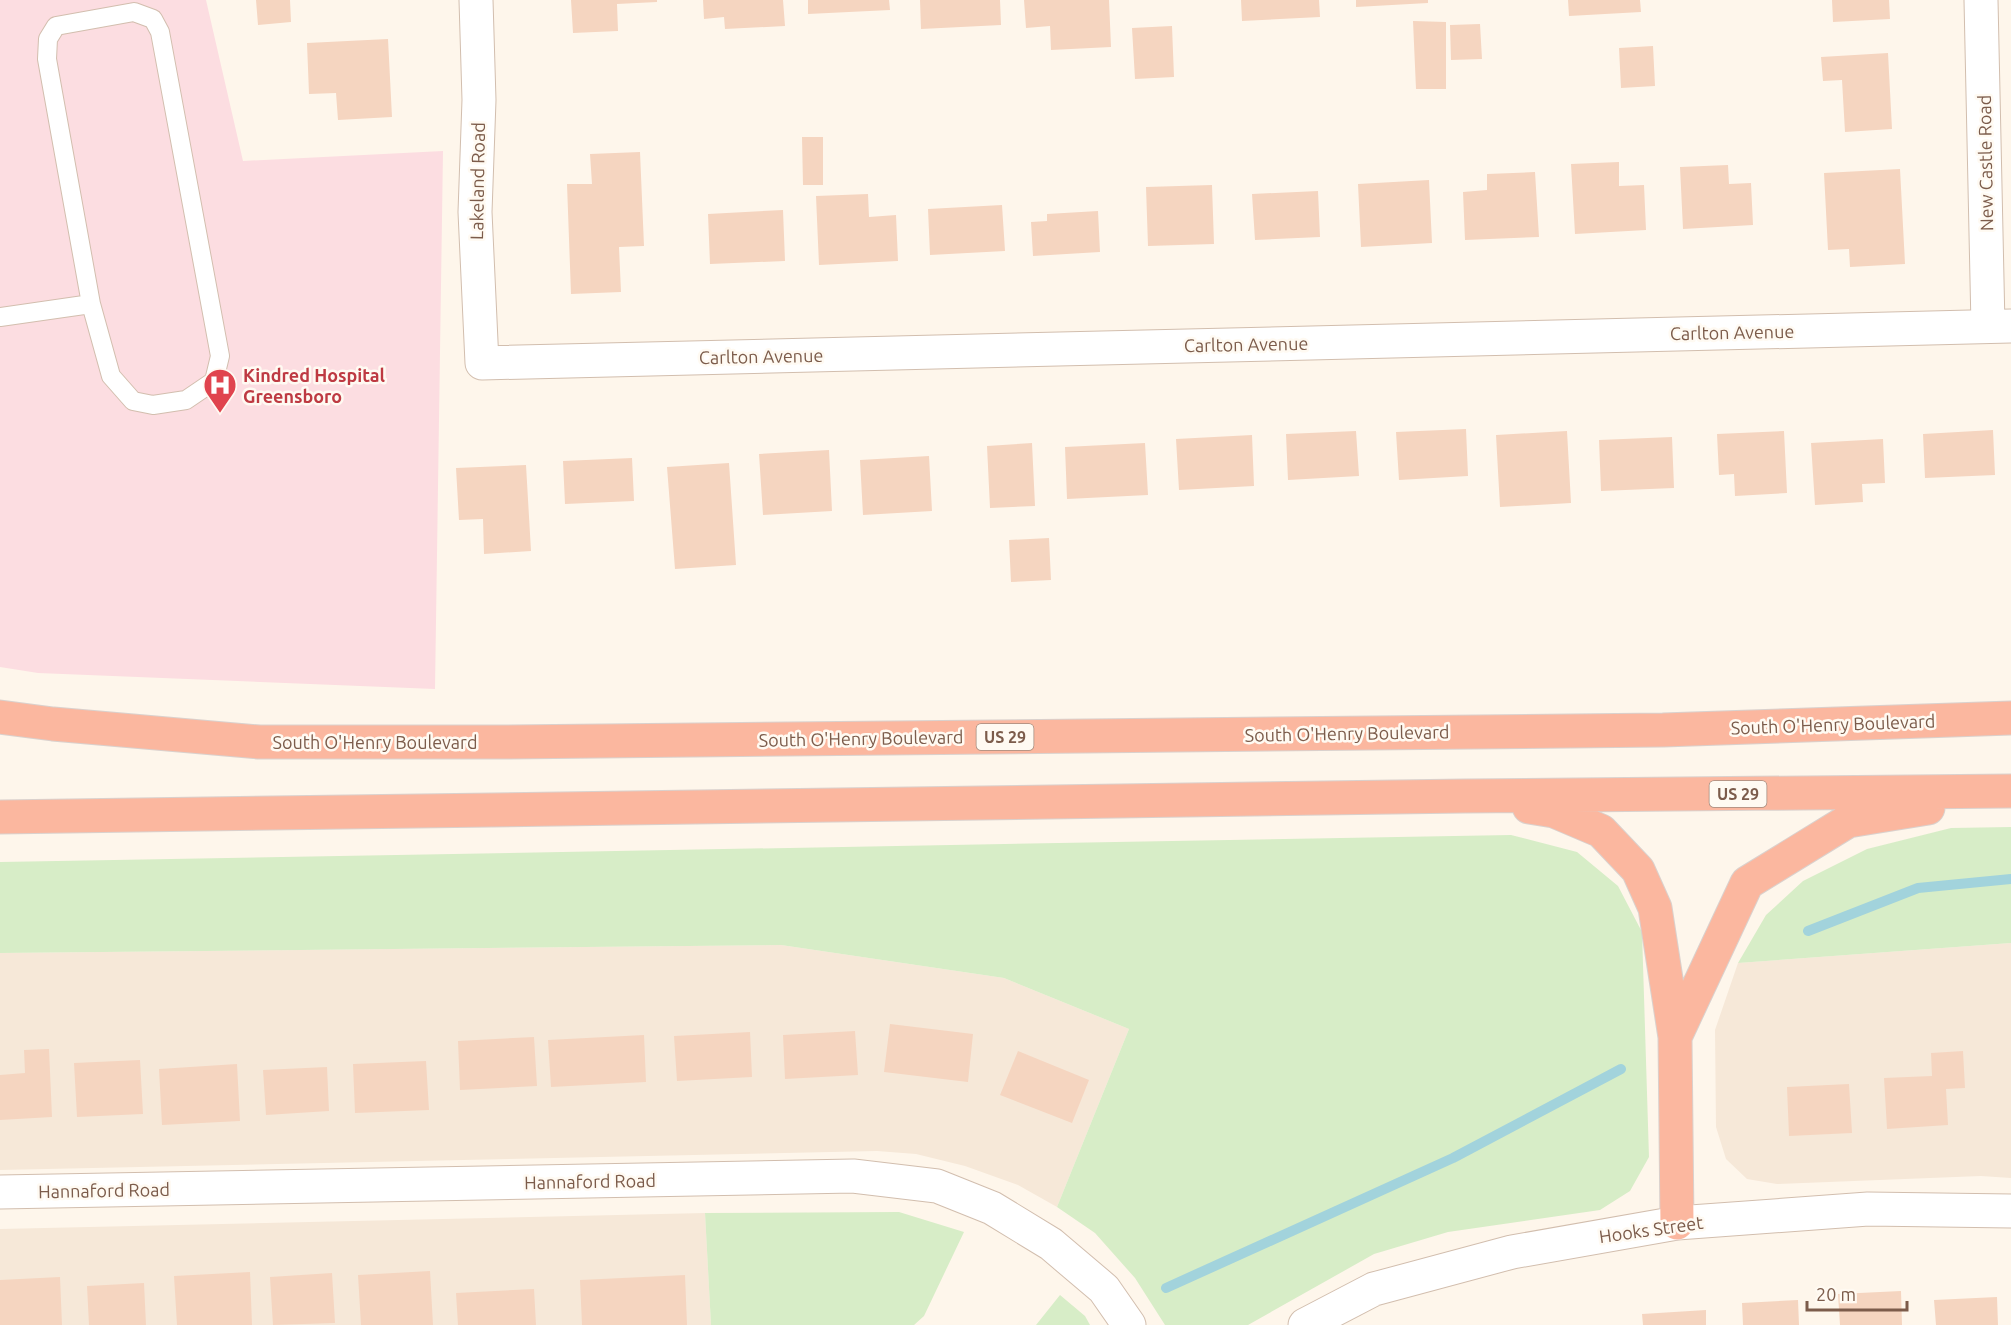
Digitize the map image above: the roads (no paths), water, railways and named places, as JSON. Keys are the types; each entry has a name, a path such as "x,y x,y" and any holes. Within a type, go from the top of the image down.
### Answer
{"highway":[{"name":"South O'Henry Boulevard","path":"0,717 52,724 259,742 505,742 1663,730 2011,718"},
{"name":"US 29","path":"0,817 1465,796 2011,793"},
{"path":"1675,1037 1747,883 1848,821 2011,793"},
{"path":"1465,796 1554,811 1601,831 1638,870 1655,908 1675,1037 1677,1222"}],"street":[{"name":"Lakeland Road","path":"476,0 479,100 475,212 482,363"},
{"name":"New Castle Road","path":"1981,0 2000,326"},
{"name":"Carlton Avenue","path":"482,363 2000,326"},
{"name":"Hannaford Road","path":"0,1192 854,1176 936,1186 992,1208 1051,1244 1104,1288 1129,1325"},
{"name":"Hooks Street","path":"1305,1325 1374,1289 1512,1252 1677,1222 1868,1209 2011,1211"}],"lane":[{"path":"134,12 153,19 160,32 220,356 214,381 186,400 153,405 133,401 111,376 91,304 47,59 48,39 56,26 134,12"},
{"path":"0,317 91,304"}],"waterway":[{"path":"1808,931 1918,888 2011,879"},
{"path":"1166,1288 1453,1158 1621,1069"}],"place":[{"name":"Kindred Hospital Greensboro","path":"220,414"}]}
